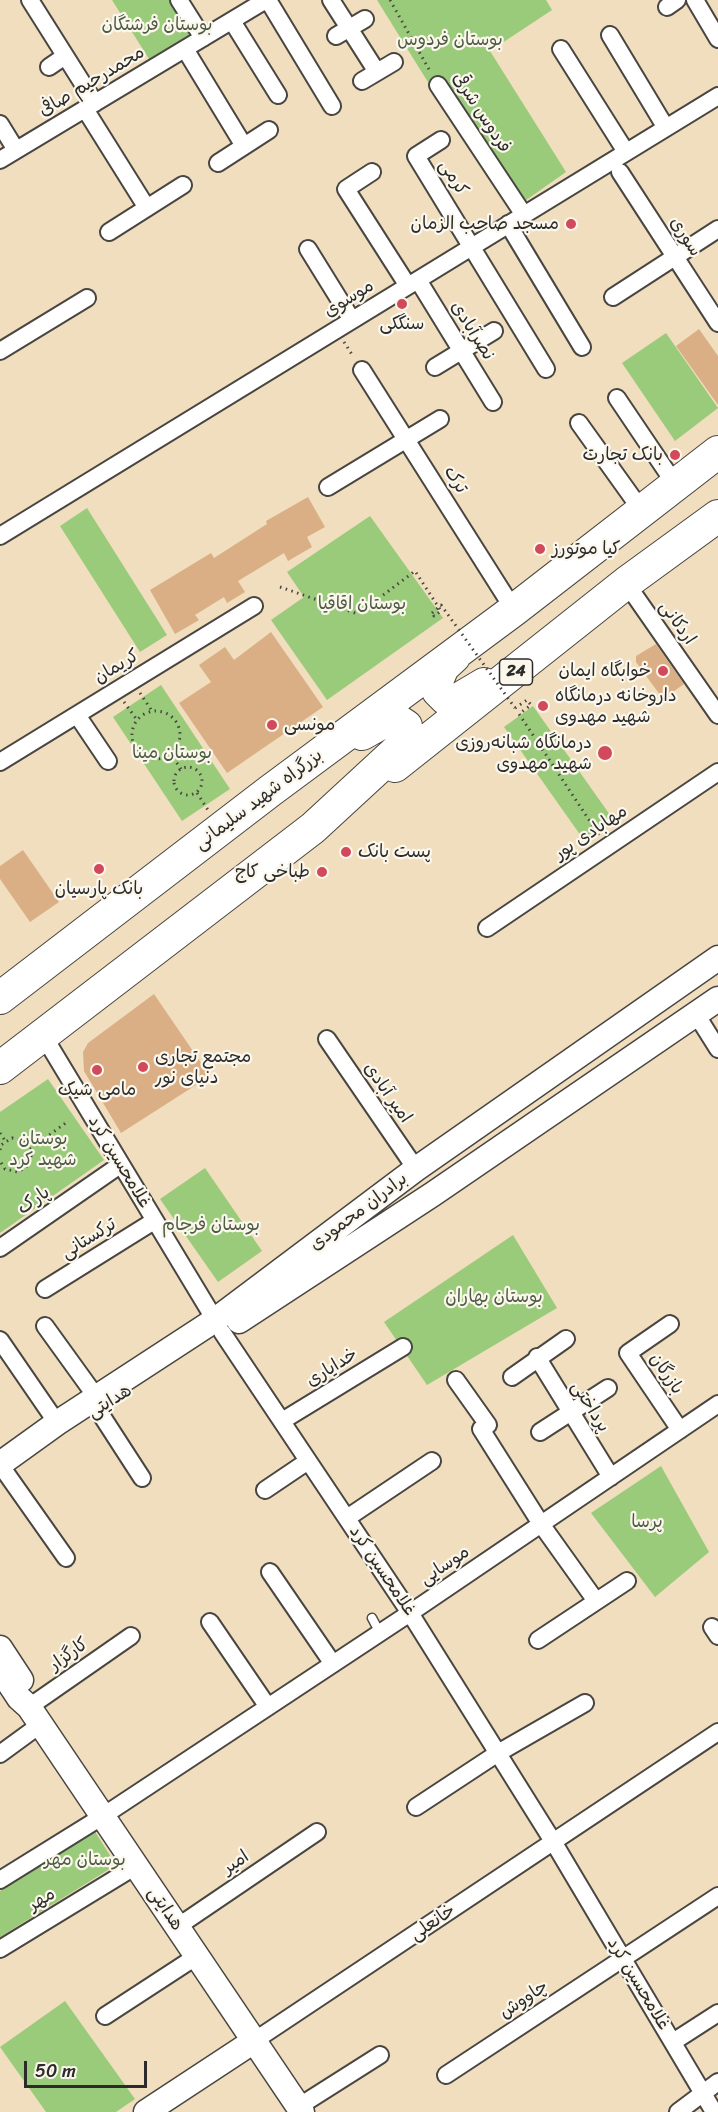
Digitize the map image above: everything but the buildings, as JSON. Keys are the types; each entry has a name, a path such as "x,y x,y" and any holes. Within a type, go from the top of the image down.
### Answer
{"highway":[{"name":"بزرگراه شهید سلیمانی","path":"0,998 270,791 606,539 644,516 675,484 718,452"},
{"name":"24","path":"0,1068 542,652 626,583 718,516"},
{"path":"514,610 467,645 443,667 437,681 438,691 446,699 457,700 542,652"},
{"path":"270,791 385,721 397,720 406,726 407,735 403,745 313,828"}],"main road":[{"name":"برادران محمودی","path":"219,1326 416,1169 718,958"},
{"name":"برادران محمودی","path":"219,1326 433,1194 718,999"},
{"name":"هدایتی","path":"2,1471 97,1404 219,1326"},
{"path":"2,1471 57,1423 97,1404"},
{"name":"هدایتی","path":"0,1648 30,1693 35,1715"},
{"name":"هدایتی","path":"0,1669 19,1698 35,1715 300,2109"},
{"name":"خانعلی","path":"146,2112 254,2041"}],"street":[{"path":"30,0 37,23 65,56 147,208"},
{"path":"179,0 202,38"},
{"path":"267,0 332,106"},
{"name":"محمدرحیم صافی","path":"0,160 267,0"},
{"path":"331,0 342,32 377,72"},
{"path":"695,0 718,39"},
{"path":"342,32 365,19"},
{"path":"232,21 278,95"},
{"path":"610,35 666,128"},
{"path":"184,49 244,146"},
{"path":"561,49 626,152"},
{"path":"49,67 65,56"},
{"path":"362,81 394,62"},
{"name":"فردوس شرقی","path":"438,84 524,215"},
{"name":"موسوی","path":"0,536 718,96"},
{"path":"0,124 16,150"},
{"path":"218,163 268,130"},
{"name":"کرمی","path":"441,140 416,156 473,246"},
{"name":"نصرآبادی","path":"372,172 346,189 462,351 493,402"},
{"name":"سوری","path":"620,172 718,323"},
{"path":"109,232 183,185"},
{"path":"508,224 582,347"},
{"path":"613,297 718,228"},
{"path":"473,246 546,369"},
{"path":"308,249 352,320"},
{"path":"0,351 87,298"},
{"path":"435,368 494,331"},
{"name":"ترک","path":"362,370 514,610"},
{"path":"617,398 675,484"},
{"path":"328,488 440,419"},
{"path":"579,423 644,516"},
{"name":"اردکانی","path":"626,583 718,715"},
{"name":"کریمان","path":"0,762 254,606"},
{"path":"76,715 108,761"},
{"name":"مهابادی پور","path":"487,928 718,772"},
{"path":"696,1014 718,1049"},
{"name":"غلامحسین کرد","path":"42,1035 219,1326 410,1613 498,1753 674,2042 714,2112"},
{"name":"امیر آبادی","path":"327,1039 416,1169"},
{"name":"پارک","path":"0,1248 120,1165"},
{"name":"ترکستانی","path":"45,1289 154,1221"},
{"name":"بازرگان","path":"670,1324 628,1353 680,1430"},
{"path":"45,1326 97,1404 142,1478"},
{"path":"512,1377 537,1357 566,1339"},
{"path":"0,1340 57,1423"},
{"name":"خدایاری","path":"282,1422 403,1347"},
{"name":"پرداختی","path":"537,1357 611,1477"},
{"path":"456,1380 488,1425 481,1429 541,1524 596,1601"},
{"path":"540,1432 608,1388"},
{"name":"موسایی","path":"0,1880 102,1816 333,1664 376,1626 410,1613 718,1404"},
{"path":"265,1490 308,1461"},
{"path":"347,1518 432,1461"},
{"path":"2,1471 66,1558"},
{"path":"270,1572 333,1664"},
{"path":"538,1640 627,1581"},
{"path":"210,1622 268,1707"},
{"name":"کارگزار","path":"0,1754 35,1715 131,1636"},
{"path":"416,1807 498,1753 585,1702"},
{"name":"خانعلی","path":"254,2041 718,1732"},
{"name":"امیر","path":"177,1927 317,1832"},
{"name":"مهر","path":"0,1949 136,1866"},
{"name":"چاووش","path":"447,2075 718,1896"},
{"path":"105,2016 196,1956"},
{"path":"674,2042 718,2013"},
{"path":"300,2109 380,2055"},
{"path":"678,2112 718,2082"}],"path":[{"name":"فردوس شرقی","path":"390,0 438,84"},
{"path":"336,330 362,370"},
{"path":"280,587 358,614 415,571 441,611 434,616 432,613 441,605 515,708 527,700 531,705 519,714 606,846"},
{"path":"132,681 152,711 169,715 178,727 178,741 170,753 155,758 140,753 132,739 132,731 137,720 152,711"},
{"path":"116,691 137,720"},
{"path":"170,753 181,769"},
{"path":"181,769 195,769 201,776 202,785 197,793 183,795 176,789 174,780 181,769"},
{"path":"29,1149 67,1122"},
{"path":"0,1133 6,1142"},
{"path":"0,1150 12,1138 25,1141 32,1152 29,1165 18,1172 1,1167 0,1161"}],"green space":[{"name":"بوستان فرشتگان","path":"112,0 172,0 192,33 149,59"},
{"name":"بوستان فردوس","path":"377,0 546,0 552,10 490,51 566,172 522,203 431,87"},
{"path":"666,333 718,408 675,441 622,363"},
{"path":"87,508 167,635 140,652 60,526"},
{"name":"بوستان اقاقیا","path":"370,516 443,618 327,700 271,620 304,597 287,572"},
{"name":"بوستان مینا","path":"161,685 230,789 182,821 113,717"},
{"path":"533,706 615,822 586,843 504,727"},
{"name":"بوستان شهید کرد","path":"48,1079 104,1160 0,1233 0,1112"},
{"name":"بوستان فرجام","path":"205,1168 262,1251 218,1282 160,1199"},
{"name":"بوستان بهاران","path":"513,1235 557,1308 427,1385 384,1322"},
{"name":"پرسا","path":"661,1466 709,1552 655,1597 591,1513"},
{"name":"بوستان مهر","path":"94,1830 116,1865 0,1937 0,1891"},
{"path":"65,2001 135,2099 116,2112 46,2112 0,2047"}],"place":[{"name":"مسجد صاحب الزمان","path":"571,224"},
{"name":"سنگکی","path":"402,304"},
{"name":"بانک تجارت","path":"675,455"},
{"name":"کیا موتورز","path":"540,549"},
{"name":"خوابگاه ایمان","path":"663,671"},
{"name":"داروخانه درمانگاه شهید مهدوی","path":"543,706"},
{"name":"مونسی","path":"272,725"},
{"name":"درمانگاه شبانه‌روزی شهید مهدوی","path":"605,753"},
{"name":"پست بانک","path":"346,852"},
{"name":"بانک پارسیان","path":"99,869"},
{"name":"طباخی کاج","path":"322,872"},
{"name":"مجتمع تجاری دنیای نور","path":"143,1067"},
{"name":"مامی شیک","path":"97,1070"}]}
